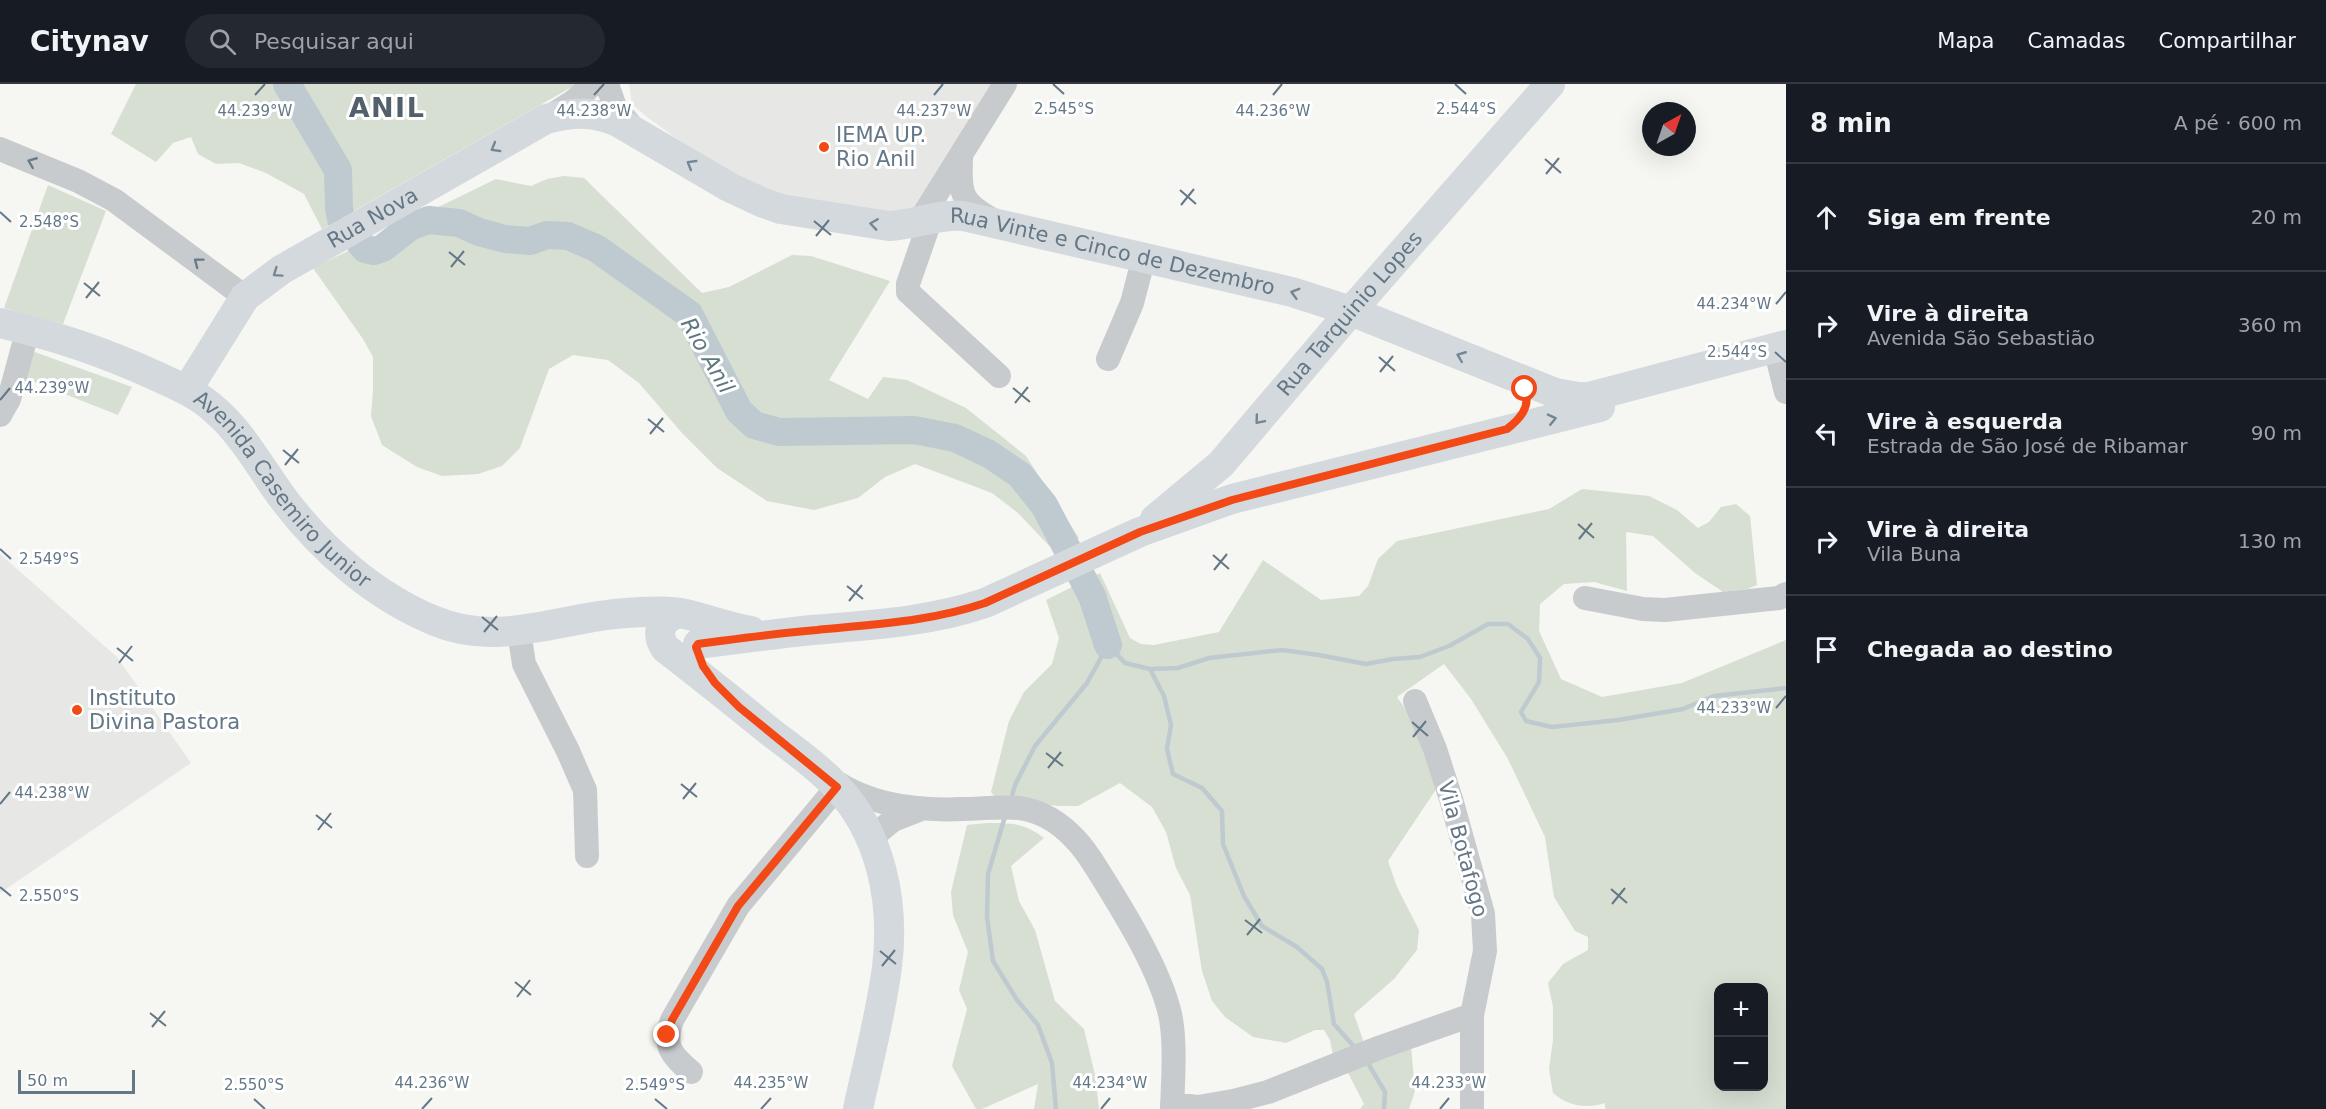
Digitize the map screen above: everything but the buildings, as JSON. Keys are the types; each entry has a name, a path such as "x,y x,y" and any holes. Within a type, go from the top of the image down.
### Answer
{"main road":[{"name":"Rua Tarquinio Lopes","path":"1140,532 1221,464 1351,311 1550,84"},
{"name":"Rua Vinte e Cinco de Dezembro","path":"546,119 574,113 606,117 638,133 729,187 781,209 889,226 952,215 1144,256 1292,292 1351,311 1556,393 1589,397 1783,354"},
{"name":"Rua Nova","path":"187,390 245,297 311,252 546,119"},
{"name":"Avenida Casemiro Junior","path":"14,326 90,348 187,390 218,412 320,542 359,576 394,600 436,622 473,631 493,633 625,614 682,615 746,630 778,633"},
{"path":"682,648 778,633 935,618 985,603 1140,532 1232,500 1597,408 1783,354"},
{"path":"1507,429 1522,414 1527,402 1525,389 1515,378"},
{"path":"1221,464 1216,472 1214,484 1221,495 1232,500"},
{"path":"682,615 670,616 662,625 660,637 682,648 739,707 831,781 855,809 871,838 883,875 889,937 882,998 858,1109"},
{"name":"Avenida Casemiro Junior","path":"566,624 609,627 682,648"}],"street":[{"name":"Rua Nova","path":"546,119 593,84"},
{"name":"Rua Vinte e Cinco de Dezembro","path":"607,84 615,107 638,133"},
{"path":"999,376 908,292 908,284 925,220 1005,84"},
{"path":"0,149 78,181 114,200 245,297"},
{"path":"961,157 960,185 966,200 977,212 998,223"},
{"path":"1108,359 1132,303 1144,256"},
{"path":"0,415 9,399 14,326"},
{"path":"1783,354 1786,392"},
{"path":"1585,598 1643,609 1665,610 1779,598 1786,594"},
{"path":"519,631 524,664 585,790 587,856"},
{"name":"Vila Botafogo","path":"1415,701 1435,749 1451,799 1483,915 1485,951 1472,1015 1472,1109"},
{"path":"691,1072 674,1056 668,1046 667,1035 672,1020 738,906 831,781 872,801 924,808 1009,808 1044,816 1076,839 1113,896 1142,948 1170,1014 1172,1106 1198,1107 1268,1092 1380,1047 1472,1015"},
{"path":"871,838 893,820 924,808"}],"shaded area":[{"path":"136,84 577,84 322,229 304,194 266,173 239,163 216,164 198,154 191,137 173,143 156,162 111,134"},
{"name":"IEMA UP. Rio Anil","path":"629,84 997,84 925,204 896,216 791,201 729,177 632,104"},
{"path":"564,176 584,178 702,293 729,287 792,255 811,256 890,281 829,380 868,399 883,377 907,380 966,408 1026,456 1079,538 1054,551 1018,513 992,493 915,464 885,477 858,498 814,510 767,501 717,468 682,433 639,383 608,360 573,355 549,369 520,448 502,466 478,474 442,476 417,467 382,445 371,416 373,357 313,268 496,179 531,186 547,179"},
{"path":"48,185 106,211 63,324 4,308"},
{"path":"29,350 132,387 118,415 19,376"},
{"path":"1582,489 1649,496 1677,510 1698,528 1709,522 1721,507 1736,504 1750,516 1757,585 1747,589 1723,592 1695,573 1653,536 1626,532 1627,591 1594,582 1564,584 1540,604 1539,631 1561,679 1602,697 1682,683 1786,640 1786,1109 1605,1109 1605,1103 1591,1106 1578,1105 1565,1101 1553,1093 1549,1069 1553,1040 1553,1007 1548,983 1563,964 1588,950 1588,937 1575,931 1554,897 1545,837 1508,759 1471,699 1444,664 1397,697 1417,726 1437,788 1388,861 1397,887 1419,930 1417,950 1394,979 1354,1014 1365,1046 1334,1060 1330,1040 1324,1030 1315,1030 1286,1043 1253,1037 1225,1017 1212,1001 1202,971 1190,895 1176,868 1166,832 1152,807 1120,783 1078,806 997,799 991,792 1009,721 1024,692 1052,664 1059,638 1046,600 1100,573 1130,638 1141,644 1154,645 1219,632 1263,560 1321,600 1359,596 1368,586 1378,559 1397,541 1549,509"},
{"name":"Instituto Divina Pastora","path":"0,554 117,657 191,763 0,893"},
{"path":"987,823 1017,825 1030,829 1044,838 1011,866 1019,901 1035,930 1055,1001 1084,1029 1095,1075 1099,1109 1034,1109 1038,1084 982,1109 976,1109 952,1066 967,1009 959,990 968,952 953,915 951,892 967,825"},
{"path":"1411,1046 1415,1091 1409,1109 1360,1109 1364,1104 1348,1073 1378,1054"}],"waterway":[{"name":"Rio Anil","path":"287,84 338,170 341,219 365,249 374,251 383,248 411,226 429,220 459,223 479,232 505,239 530,241 547,235 568,236 596,248 689,314 739,411 754,425 779,432 914,430 955,438 989,454 1020,475 1044,505 1092,596 1108,645"},
{"path":"1011,800 1015,785 1035,746 1087,683 1108,645 1125,663 1150,669 1178,668 1209,658 1282,650 1366,664 1420,657 1449,646 1488,624 1508,624 1528,639 1540,658 1539,682 1521,712 1526,721 1552,727 1618,720 1683,709 1714,696 1786,688"},
{"path":"1150,669 1164,696 1171,725 1167,749 1173,774 1202,788 1222,811 1223,844 1244,896 1262,926 1297,947 1322,969 1327,982 1334,1024 1357,1050"},
{"path":"1006,813 988,874 987,917 993,961 1017,1000 1038,1025 1052,1063 1056,1109"},
{"path":"1369,1065 1385,1092 1384,1109"}],"place":[{"name":"IEMA UP. Rio Anil","path":"824,147"},
{"name":"Instituto Divina Pastora","path":"77,710"}],"district":[{"name":"ANIL","path":"387,108"}],"route":[{"path":"667,1035 672,1020 738,906 837,787 739,707 715,683 703,666 696,647 698,644 778,633 935,618 961,611 985,603 1140,532 1232,500 1507,429 1514,424 1526,407 1527,392 1525,389"}]}
